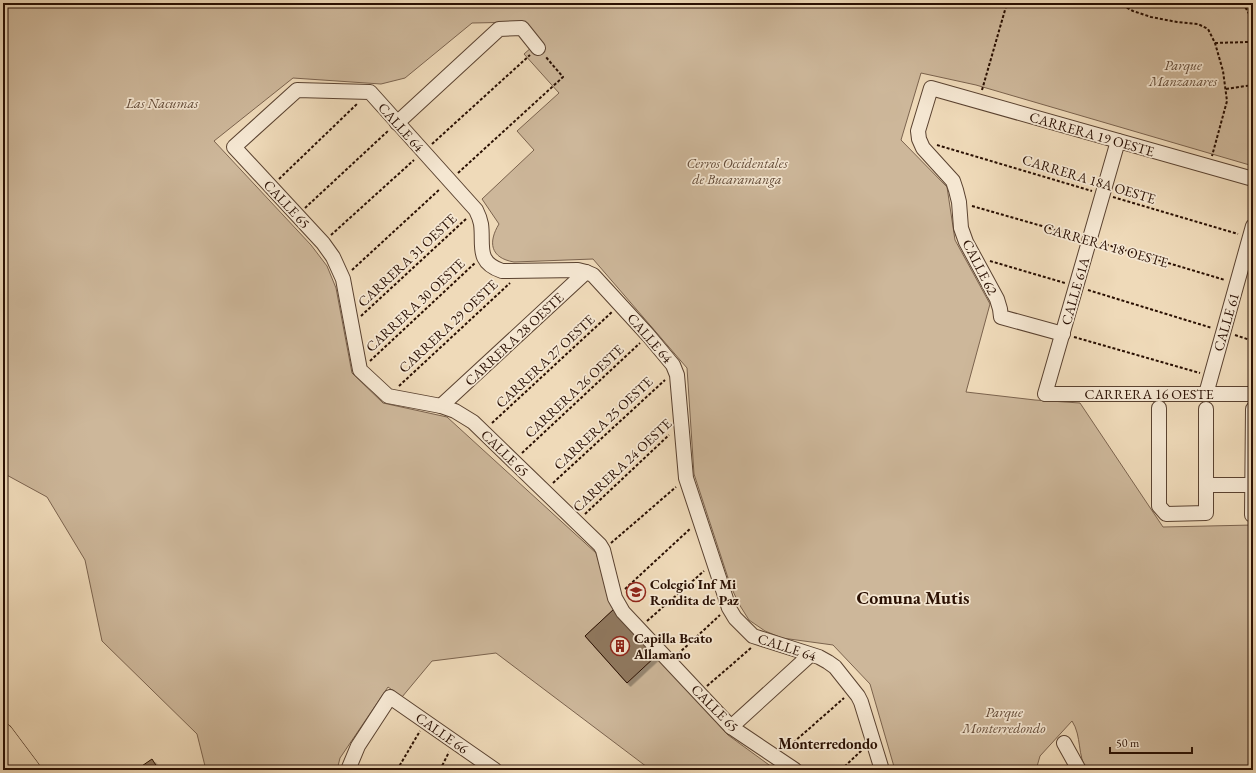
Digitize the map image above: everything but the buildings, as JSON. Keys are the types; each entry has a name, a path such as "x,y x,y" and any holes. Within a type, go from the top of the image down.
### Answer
{"highway":[{"path":"3,734 30,770"},
{"path":"3,763 9,770"}],"street":[{"path":"397,122 499,29 522,28 538,48"},
{"name":"CARRERA 19 OESTE","path":"919,139 918,131 931,88 1253,179"},
{"name":"CALLE 64","path":"234,148 297,90 370,92 476,210 481,223 481,242 484,255"},
{"name":"CALLE 62","path":"919,139 923,148 953,181 959,202 961,228 972,255 997,299 1001,317 1063,334"},
{"name":"CALLE 61A","path":"1045,394 1118,141"},
{"name":"CALLE 65","path":"234,148 323,243 333,257 343,279 360,370"},
{"name":"CALLE 61","path":"1206,394 1251,232"},
{"path":"484,255 489,264 502,271 569,270 586,272"},
{"name":"CALLE 64","path":"586,272 593,275 620,304 648,335 676,370 686,478 729,608 735,618 748,633 753,636 761,640 810,655 828,662 835,667 854,689 861,702 882,770"},
{"name":"CARRERA 28 OESTE","path":"441,406 586,272"},
{"path":"360,370 388,396"},
{"name":"CARRERA 16 OESTE","path":"1045,394 1253,394"},
{"name":"CALLE 65","path":"388,396 441,406 467,417 595,540 603,550 615,598 624,612 699,693 732,727 795,770"},
{"path":"1159,408 1159,506 1166,514 1206,513 1206,409"},
{"path":"1252,515 1253,410"},
{"path":"1206,485 1252,486"},
{"path":"732,727 810,655"},
{"name":"CALLE 66","path":"348,770 358,746 390,697 495,770"},
{"path":"1064,743 1079,770"}],"path":[{"path":"979,102 1007,3"},
{"path":"1118,3 1133,11 1151,17 1198,24 1208,29 1215,43 1224,70 1227,101 1209,167"},
{"path":"1243,3 1253,21"},
{"path":"1215,43 1248,42 1253,40"},
{"path":"538,48 563,77"},
{"path":"1226,89 1253,85"},
{"path":"271,187 370,92"},
{"path":"297,215 397,122"},
{"name":"CARRERA 18A OESTE","path":"919,139 1103,194 1251,232"},
{"name":"CARRERA 18 OESTE","path":"959,202 1237,283"},
{"name":"CARRERA 31 OESTE","path":"352,325 476,210"},
{"name":"CARRERA 30 OESTE","path":"360,370 484,255"},
{"path":"972,255 1253,341"},
{"name":"CARRERA 29 OESTE","path":"388,396 522,271"},
{"name":"CARRERA 27 OESTE","path":"483,432 620,304"},
{"path":"1063,334 1211,376"},
{"name":"CARRERA 26 OESTE","path":"513,461 648,335"},
{"name":"CARRERA 25 OESTE","path":"544,491 676,370"},
{"name":"CARRERA 24 OESTE","path":"576,522 682,424"},
{"path":"603,550 686,478"},
{"path":"615,598 700,520"},
{"path":"639,628 714,563"},
{"path":"670,661 729,608"},
{"path":"699,693 761,640"},
{"path":"776,758 854,689"},
{"path":"397,770 425,721"},
{"path":"841,770 873,741"},
{"path":"440,770 454,742"}],"green space":[{"path":"3,3 1253,3 1253,166 976,85 921,73 901,140 947,187 955,240 990,304 966,392 1035,400 1080,403 1163,527 1253,525 1253,770 1087,770 1082,759 1077,733 1072,721 1040,756 1036,770 895,770 870,684 833,645 782,638 765,631 749,620 739,604 731,587 694,474 687,368 593,259 514,262 500,257 493,248 493,237 499,224 482,199 534,150 517,131 559,93 524,54 540,40 524,22 472,23 405,78 381,84 293,78 214,141 311,245 327,266 336,288 352,373 383,403 447,417 596,553 614,609 585,636 626,682 656,656 728,735 776,770 651,770 496,653 432,661 402,697 388,687 340,758 337,770 206,770 197,734 102,641 85,560 47,497 3,473"}],"place":[{"name":"Colegio Inf Mi Rondita de Paz","path":"636,592"},
{"name":"Capilla Beato Allamano","path":"620,646"}],"district":[{"name":"Comuna Mutis","path":"913,597"},
{"name":"Monterredondo","path":"828,743"}],"park label":[{"name":"Parque Manzanares","path":"1183,74"},
{"name":"Las Nacumas","path":"162,103"},
{"name":"Cerros Occidentales de Bucaramanga","path":"737,172"},
{"name":"Parque Monterredondo","path":"1004,720"}]}
